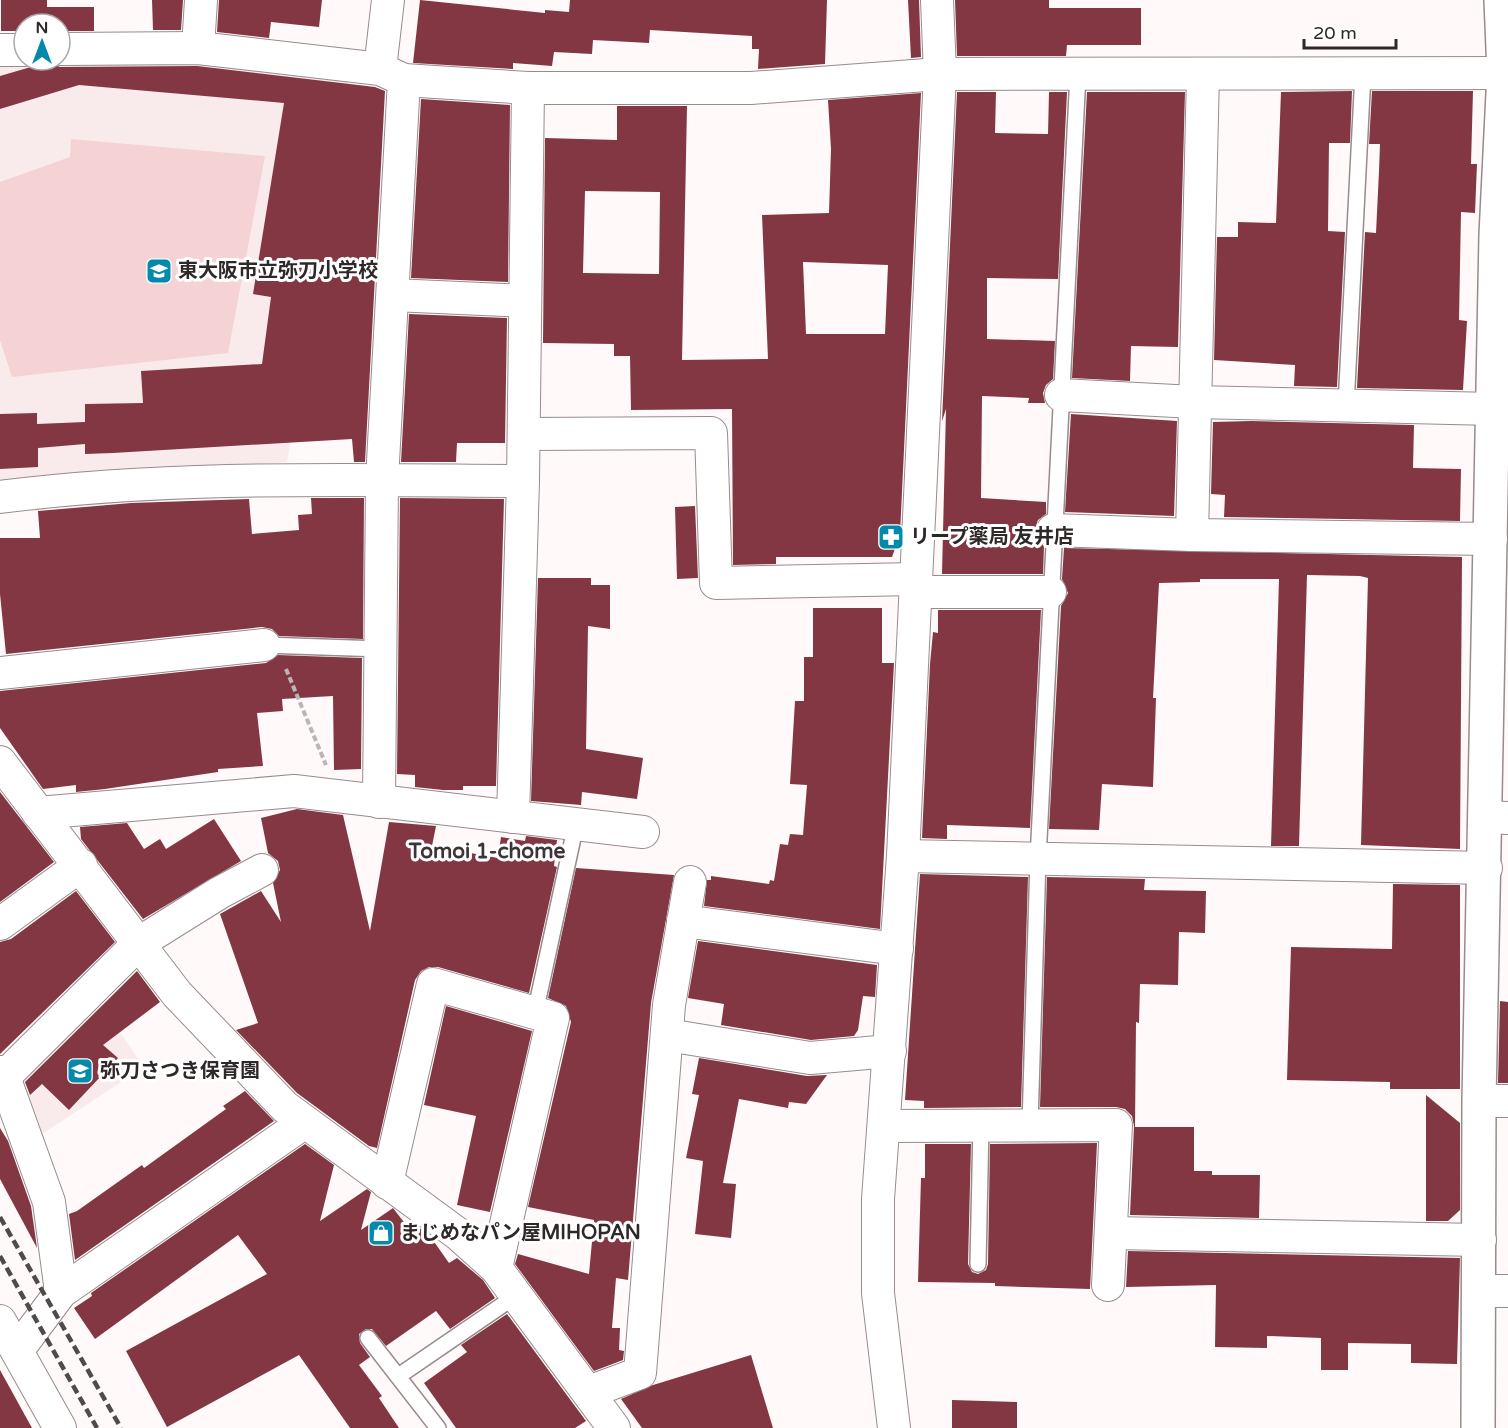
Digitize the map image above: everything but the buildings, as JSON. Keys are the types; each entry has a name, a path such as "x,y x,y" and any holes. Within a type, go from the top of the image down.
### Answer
{"street":[{"path":"198,48 201,0"},
{"path":"379,802 382,480 393,295 392,74 388,0"},
{"path":"894,1428 878,1293 878,1199 903,856 940,74 937,0"},
{"path":"1478,1428 1493,1291 1480,1240 1493,1101 1485,868 1497,817 1499,584 1491,539 1500,466 1493,409 1502,236 1506,73 1501,0"},
{"path":"72,49 198,48 392,74 528,88 751,88 940,74 1506,73"},
{"path":"1191,535 1203,74"},
{"path":"513,817 524,434 528,88"},
{"path":"393,295 525,302"},
{"path":"1061,394 1194,402 1493,409"},
{"path":"524,434 711,433 716,583 916,586 1050,592"},
{"path":"0,497 67,489 252,480 523,481"},
{"path":"1053,530 1191,535 1491,539"},
{"path":"0,673 264,645"},
{"path":"2,770 81,865 177,994 285,1107 458,1234 496,1268 614,1428"},
{"path":"38,813 294,791 643,832"},
{"path":"903,856 1485,868"},
{"path":"0,924 81,865"},
{"path":"61,1292 49,1202 2,1074 139,943 219,893 262,870"},
{"path":"589,1392 640,1373 669,1005 690,882"},
{"path":"683,921 897,949"},
{"path":"387,1184 433,984 553,1018 496,1268"},
{"path":"667,1035 810,1058 890,1051"},
{"path":"17,1351 61,1292 305,1122"},
{"path":"884,1126 1116,1125 1108,1285"},
{"path":"1111,1233 1480,1240"},
{"path":"0,1321 60,1428"}],"lane":[{"path":"1346,406 1363,73"},
{"path":"1030,1125 1038,859 1050,592 1078,74"},
{"path":"264,645 381,649"},
{"path":"534,1013 576,824"},
{"path":"978,1264 981,1125"},
{"path":"400,1375 517,1295"},
{"path":"369,1338 400,1375 438,1428"}],"path":[{"path":"264,645 282,661 339,797"}],"shaded area":[{"name":"東大阪市立弥刀小学校","path":"195,60 349,80 287,462 0,484 0,62 12,62 12,72 72,72 72,61"},
{"path":"71,139 265,156 228,353 12,377 0,340 0,182 70,157"},
{"name":"弥刀さつき保育園","path":"98,1000 144,1067 39,1136 18,1075"}],"railway":[{"path":"0,1217 121,1428"},
{"path":"0,1256 97,1428"}],"place":[{"name":"東大阪市立弥刀小学校","path":"159,271"},
{"name":"リープ薬局 友井店","path":"891,537"},
{"name":"弥刀さつき保育園","path":"80,1071"},
{"name":"まじめなパン屋MIHOPAN","path":"381,1233"}],"district":[{"name":"Tomoi 1-chome","path":"487,851"}]}
